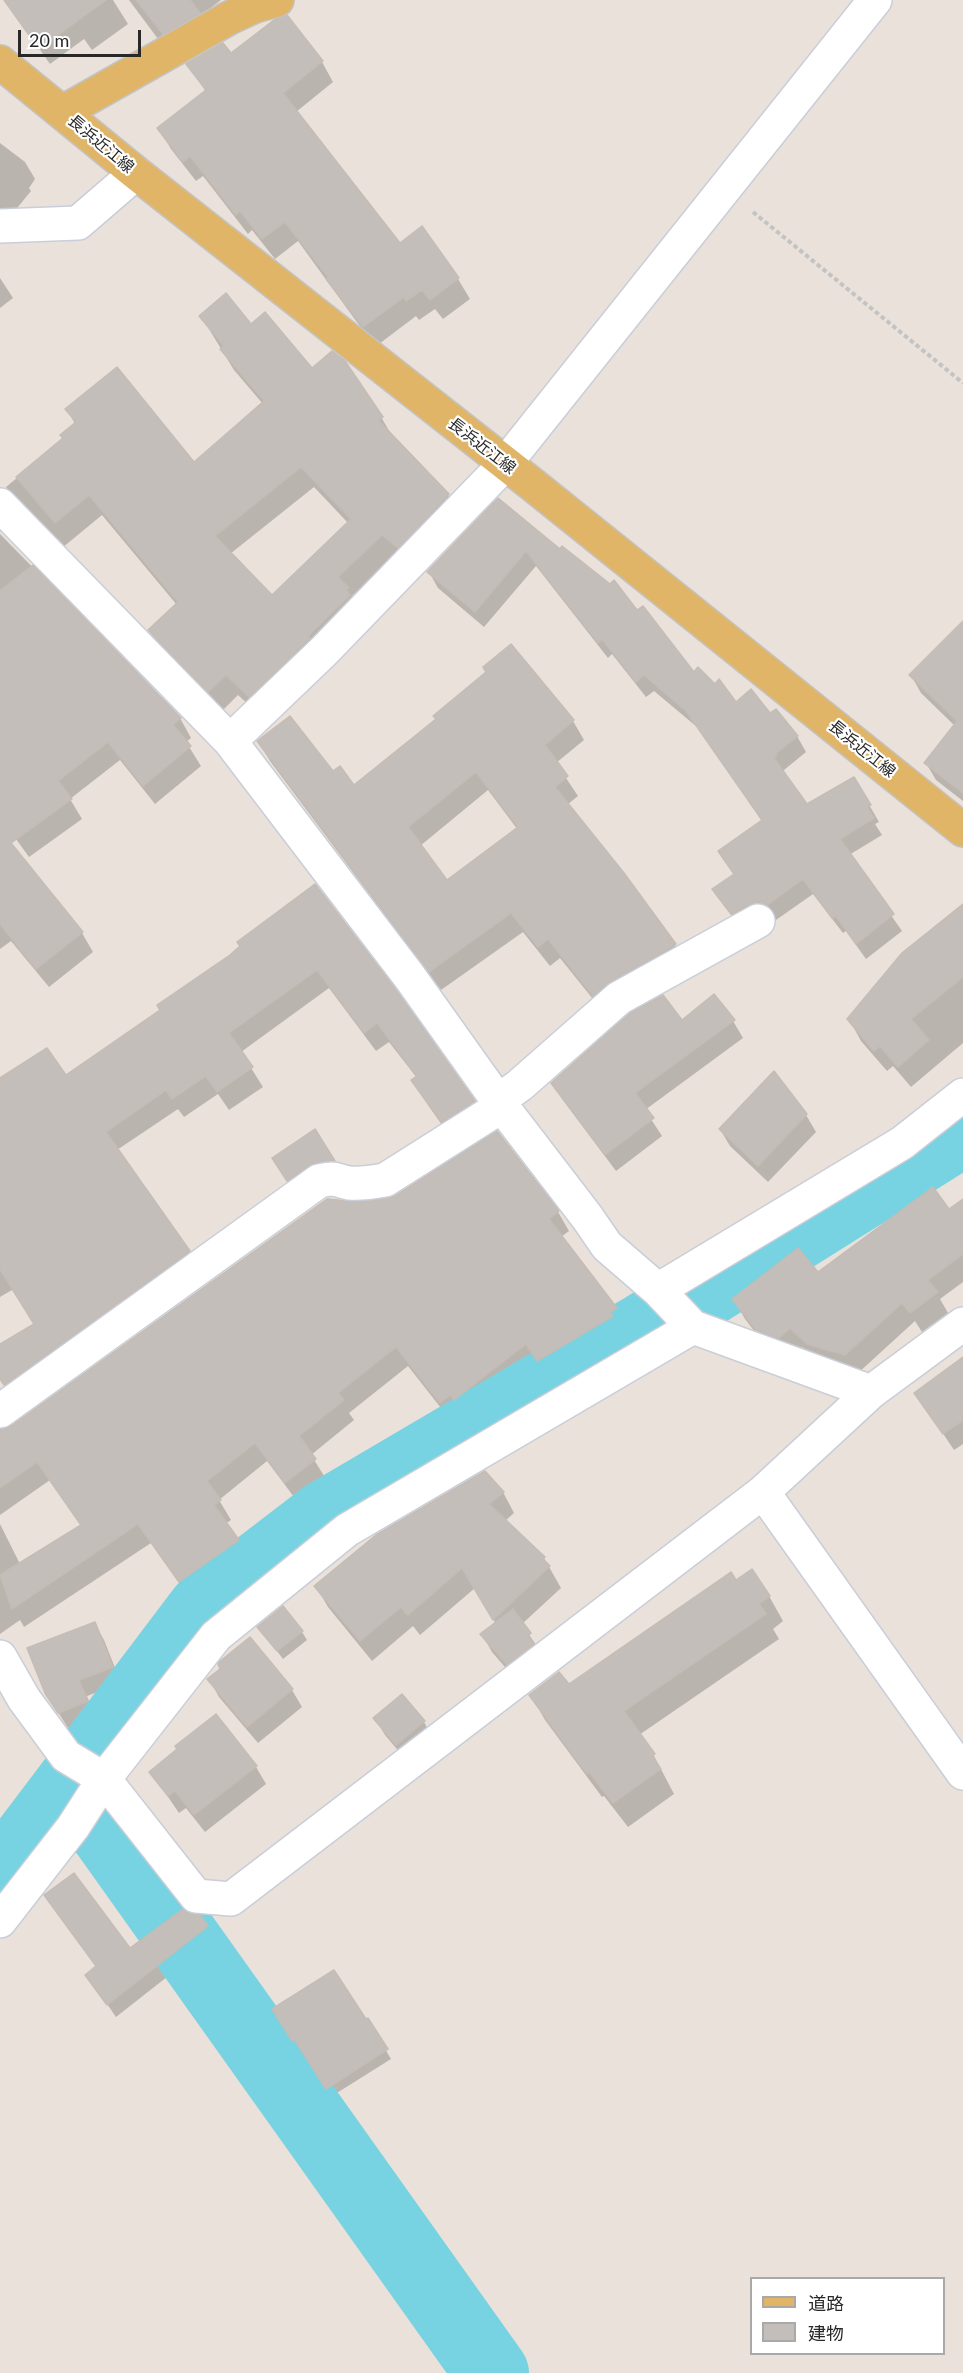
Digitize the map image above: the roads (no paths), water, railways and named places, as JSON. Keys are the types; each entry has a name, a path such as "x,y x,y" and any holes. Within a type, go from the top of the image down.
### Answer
{"main road":[{"path":"63,112 212,27 255,6 277,0"},
{"name":"長浜近江線","path":"0,62 136,173 963,830"}],"street":[{"path":"230,741 324,651 505,464 875,0"},
{"path":"0,226 78,223 136,173"},
{"path":"0,505 230,741 409,976 500,1104 607,1246 675,1308 871,1392"},
{"path":"0,1411 319,1181 336,1178 347,1183 385,1180 500,1104 619,998 758,921"},
{"path":"0,1921 73,1827 89,1776 216,1636 347,1530 675,1308 902,1143 963,1095"},
{"path":"0,1657 24,1699 196,1896 231,1899 763,1492 871,1392 963,1324"},
{"path":"763,1492 963,1773"}],"waterway":[{"path":"0,1880 204,1610 324,1518 640,1332 963,1129"},
{"path":"60,1803 102,1825 492,2373"}]}
